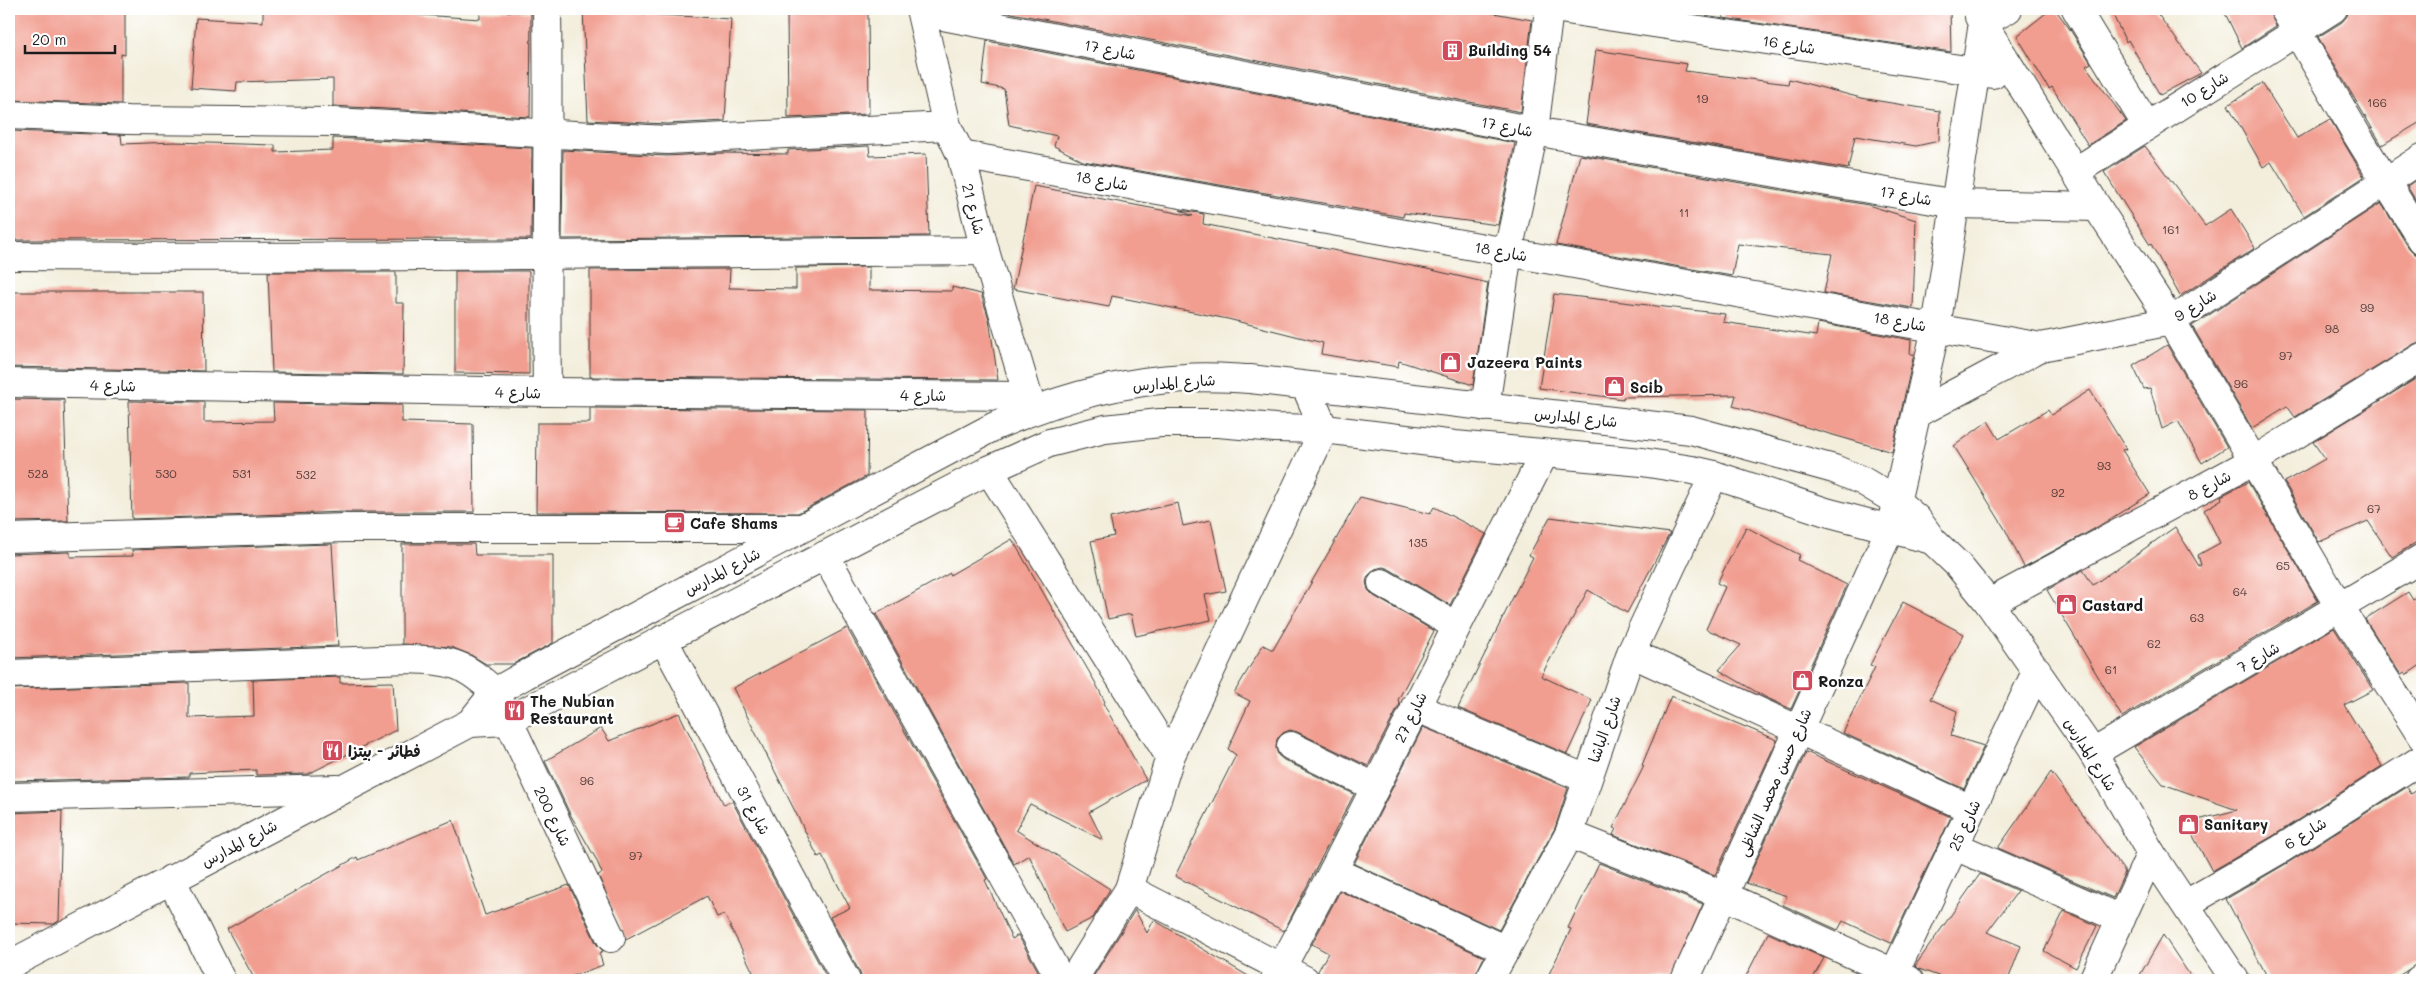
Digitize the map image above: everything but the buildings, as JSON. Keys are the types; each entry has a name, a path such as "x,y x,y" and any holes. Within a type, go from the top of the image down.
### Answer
{"street":[{"path":"547,9 549,132 545,254 547,392"},
{"path":"1484,406 1508,252 1534,131 1549,9"},
{"name":"شارع 16","path":"1560,9 2019,79"},
{"path":"2008,9 1978,16 2097,207 2171,321 2340,608 2422,737"},
{"path":"2076,9 2147,126"},
{"name":"شارع 10","path":"2076,171 2147,126 2290,20 2333,9"},
{"name":"شارع 17","path":"921,11 1534,131 1956,204 2097,207"},
{"name":"شارع 21","path":"921,11 948,126 960,155 985,251 1030,403"},
{"name":"شارع حسن محمد الشاظى","path":"1685,980 1890,529 1936,328 1976,71 1978,16"},
{"path":"2290,20 2422,240"},
{"path":"9,114 128,120 334,122 549,132 667,140 948,126"},
{"name":"شارع 18","path":"960,155 2041,347"},
{"name":"شارع 9","path":"1918,413 2041,347 2171,321 2422,158"},
{"path":"9,256 283,258 985,251"},
{"name":"شارع 8","path":"1989,603 2253,461 2422,357"},
{"name":"شارع المدارس","path":"9,965 470,723 495,692 995,426 1030,403 1119,386 1185,378 1250,379 1690,430 1834,470 1863,481 1896,501 1917,519 1932,540 1958,565 1989,603 2093,753 2152,853 2235,980"},
{"name":"شارع 4","path":"9,383 547,392 1030,403"},
{"path":"1073,980 1129,889 1170,757 1324,428 1306,387"},
{"name":"شارع المدارس","path":"470,723 508,721 989,470 1049,443 1104,429 1160,423 1324,428 1544,454 1642,462 1714,475 1826,512 1932,540"},
{"name":"شارع 27","path":"1287,976 1333,871 1544,454"},
{"path":"989,470 1170,757"},
{"name":"شارع الباشا","path":"1489,980 1569,834 1631,653 1714,475"},
{"path":"9,538 346,528 801,528"},
{"path":"825,556 1061,980"},
{"name":"شارع 7","path":"2093,753 2422,558"},
{"path":"1382,583 1456,626"},
{"name":"شارع 31","path":"663,639 846,980"},
{"path":"1631,653 1972,809"},
{"path":"9,674 416,660 453,663 474,672 495,692"},
{"name":"شارع 25","path":"1898,978 1955,846 2037,670"},
{"name":"شارع 200","path":"495,692 611,938"},
{"path":"1415,707 1587,779"},
{"path":"1292,746 1375,787"},
{"name":"شارع 6","path":"2186,904 2282,849 2422,759"},
{"path":"9,797 343,789"},
{"path":"1569,834 1723,895 1898,978"},
{"path":"1955,846 2121,919"},
{"path":"2092,980 2152,853"},
{"path":"1333,871 1506,950"},
{"path":"171,879 222,980"},
{"path":"1129,889 1287,976"}],"place":[{"name":"Building 54","path":"1452,50"},
{"name":"Jazeera Paints","path":"1451,362"},
{"name":"Scib","path":"1614,387"},
{"name":"Cafe Shams","path":"674,523"},
{"name":"Castard","path":"2066,605"},
{"name":"Ronza","path":"1802,681"},
{"name":"The Nubian Restaurant","path":"514,710"},
{"name":"فطائر - بيتزا","path":"332,751"},
{"name":"Sanitary","path":"2188,824"}]}
